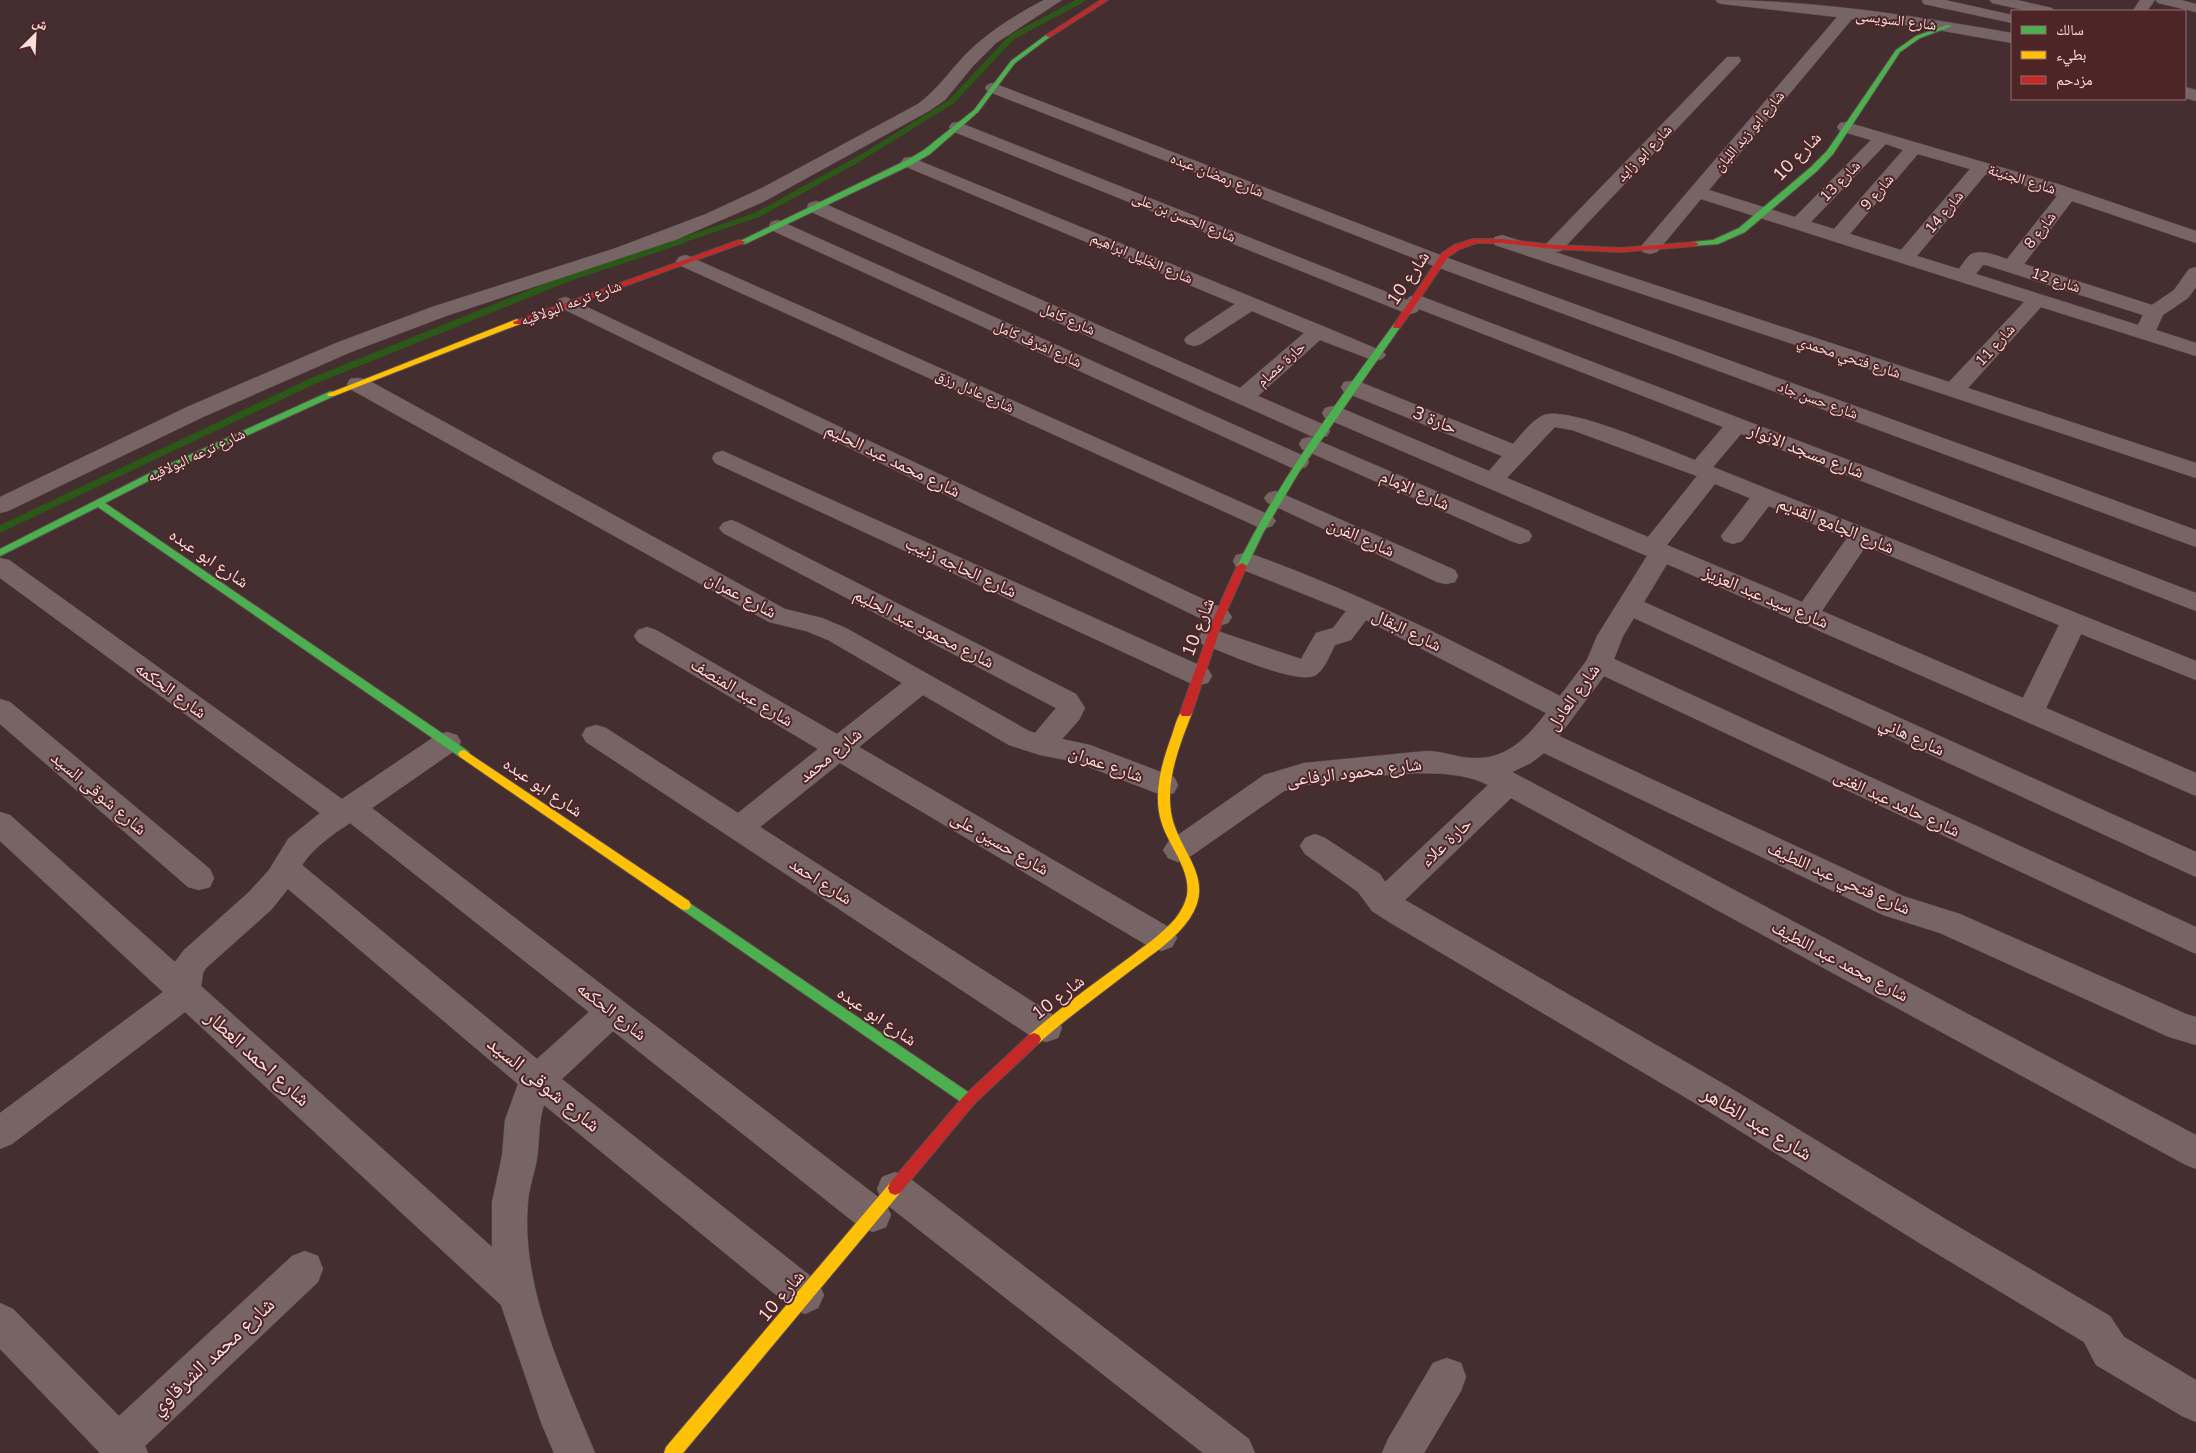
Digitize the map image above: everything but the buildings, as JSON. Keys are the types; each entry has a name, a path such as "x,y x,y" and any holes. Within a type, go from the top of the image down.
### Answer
{"street":[{"name":"شارع ترعه البولاقيه","path":"0,506 168,424 349,344 469,302 586,265 687,228 756,198 912,115 944,92 954,76 994,38 1016,22 1055,0"},
{"name":"شارع ترعه البولاقيه","path":"0,554 98,503 308,403 566,303 778,226 910,162 927,152 976,112 1013,62 1034,45 1105,0"},
{"name":"شارع السويسى","path":"1731,0 1949,26 2011,38"},
{"path":"1915,22 1930,0 2011,19"},
{"path":"1997,0 2042,10"},
{"path":"2163,0 2196,8"},
{"name":"شارع ابو زيد اللبان","path":"1650,248 1848,14"},
{"name":"شارع 10","path":"672,1453 969,1100 1046,1028 1178,924 1192,903 1194,879 1178,850 1165,814 1164,785 1171,754 1215,628 1264,520 1276,498 1315,437 1413,304 1445,255 1457,247 1476,242 1502,241 1554,247 1622,250 1715,242 1742,230 1814,170 1830,152 1898,51 1918,37 1949,26"},
{"name":"شارع ابو زايد","path":"1554,247 1733,60"},
{"name":"شارع رمضان عبده","path":"994,88 1441,262"},
{"name":"شارع الحسن بن على","path":"958,127 1413,304"},
{"name":"شارع الجنينة","path":"1846,127 2068,194 2196,237"},
{"name":"شارع 13","path":"1798,224 1882,138"},
{"name":"شارع 9","path":"1838,236 1915,147"},
{"name":"شارع الخليل ابراهيم","path":"910,162 1376,355"},
{"name":"شارع 14","path":"1905,258 1982,167"},
{"path":"1697,192 2196,350"},
{"name":"شارع 8","path":"2012,266 2068,194"},
{"name":"شارع كامل","path":"816,207 1243,397 1315,437"},
{"name":"شارع اشرف كامل","path":"778,226 1315,437"},
{"name":"شارع فتحي محمدي","path":"1502,241 2196,471"},
{"name":"شارع 12","path":"1964,276 1977,259 1988,259 2155,312"},
{"name":"شارع عادل رزق","path":"686,261 1264,520"},
{"name":"شارع حسن جاد","path":"1441,262 2196,539"},
{"path":"2144,334 2155,312 2181,294 2196,273"},
{"name":"شارع 11","path":"1953,391 2037,300"},
{"name":"شارع محمد عبد الحليم","path":"566,303 1294,668 1306,669 1311,665 1325,639 1342,634 1362,608"},
{"path":"1194,340 1250,303"},
{"name":"شارع مسجد الانوار","path":"1413,304 1737,424 2196,602"},
{"name":"حارة عصام","path":"1243,397 1318,331"},
{"name":"شارع عمران","path":"358,384 778,616 813,624 837,634 1018,738 1040,745 1080,752 1164,785"},
{"name":"حارة 3","path":"1352,387 1518,454"},
{"name":"شارع الجامع القديم","path":"1492,480 1544,424 1552,420 1564,421 1705,472 2196,670"},
{"name":"شارع العادل","path":"1485,773 1520,756 1541,740 1600,663 1610,636 1657,550 1737,424"},
{"name":"شارع سيد عبد العزيز","path":"1315,437 1492,480 1807,614 2196,786"},
{"name":"شارع الإمام","path":"1315,437 1520,536"},
{"name":"شارع الحاجه زنيب","path":"724,458 1199,676"},
{"path":"1733,536 1765,496"},
{"name":"شارع الفرن","path":"1276,498 1446,576"},
{"name":"شارع ابو عبده","path":"98,503 969,1100"},
{"name":"شارع محمود عبد الحليم","path":"731,528 1066,701 1071,708 1069,713 1040,745"},
{"path":"1807,614 1861,536"},
{"name":"شارع البقال","path":"1245,561 1300,581 1362,608 1564,710"},
{"name":"شارع الحكمه","path":"0,566 346,810 613,1012 884,1202 1235,1453"},
{"name":"شارع هاني","path":"1628,605 2196,865"},
{"path":"2030,712 2074,621"},
{"name":"شارع عبد المنصف","path":"647,636 838,749"},
{"name":"شارع حامد عبد الغنى","path":"1600,663 2196,941"},
{"name":"شارع محمد","path":"739,828 921,682"},
{"name":"شارع شوقى السيد","path":"0,709 198,878"},
{"name":"شارع احمد","path":"596,735 1046,1028"},
{"name":"شارع فتحي عبد اللطيف","path":"1541,740 1894,906 1949,923 2181,1027 2196,1031"},
{"path":"0,1133 178,999 185,991 188,970 195,959 260,901 285,869 298,847 316,831 446,742"},
{"name":"شارع حسين على","path":"838,749 1161,938"},
{"name":"شارع محمود الرفاعى","path":"1178,850 1274,783 1288,778 1304,774 1426,762 1443,762 1485,773"},
{"name":"حارة علاء","path":"1383,902 1485,773"},
{"name":"شارع محمد عبد اللطيف","path":"1485,773 2196,1153"},
{"name":"شارع احمد العطار","path":"0,823 516,1293"},
{"name":"شارع عبد الظاهر","path":"1315,846 1369,883 1383,902 1717,1098 1934,1232 2097,1329 2110,1351 2196,1402"},
{"name":"شارع شوقى السيد","path":"285,869 538,1080 805,1295"},
{"path":"575,1453 562,1425 516,1293 510,1242 510,1202 520,1156 522,1120 528,1100 538,1080 613,1012"},
{"name":"شارع محمد الشرقاوي","path":"123,1448 306,1269"},
{"path":"0,1322 123,1448"},
{"path":"1402,1453 1448,1377"}],"waterway":[{"path":"681,241 757,215 857,160 951,102 1012,37 1082,0"},
{"path":"0,529 313,381 568,278 681,241"}],"traffic: fast":[{"path":"1695,244 1715,242 1742,230 1814,169 1830,152 1898,51 1918,37 1949,26"},
{"path":"742,242 910,162 927,152 976,111 1013,62 1048,36"},
{"path":"1242,566 1275,502 1294,472 1397,326"},
{"path":"0,553 155,474 331,394"},
{"path":"98,503 464,754"},
{"path":"685,905 969,1100"}],"traffic: slow":[{"path":"331,394 517,322"},
{"path":"1034,1039 1165,937 1180,922 1191,904 1194,893 1193,882 1184,858 1172,835 1165,812 1164,799 1170,761 1186,713"},
{"path":"464,754 685,905"},
{"path":"672,1453 895,1188"}],"traffic: jam":[{"path":"1048,36 1105,0"},
{"path":"1397,326 1445,255 1457,247 1476,241 1502,241 1554,247 1621,250 1695,244"},
{"path":"517,322 742,242"},
{"path":"1186,713 1219,617 1242,566"},
{"path":"895,1188 969,1100 1034,1039"}]}
